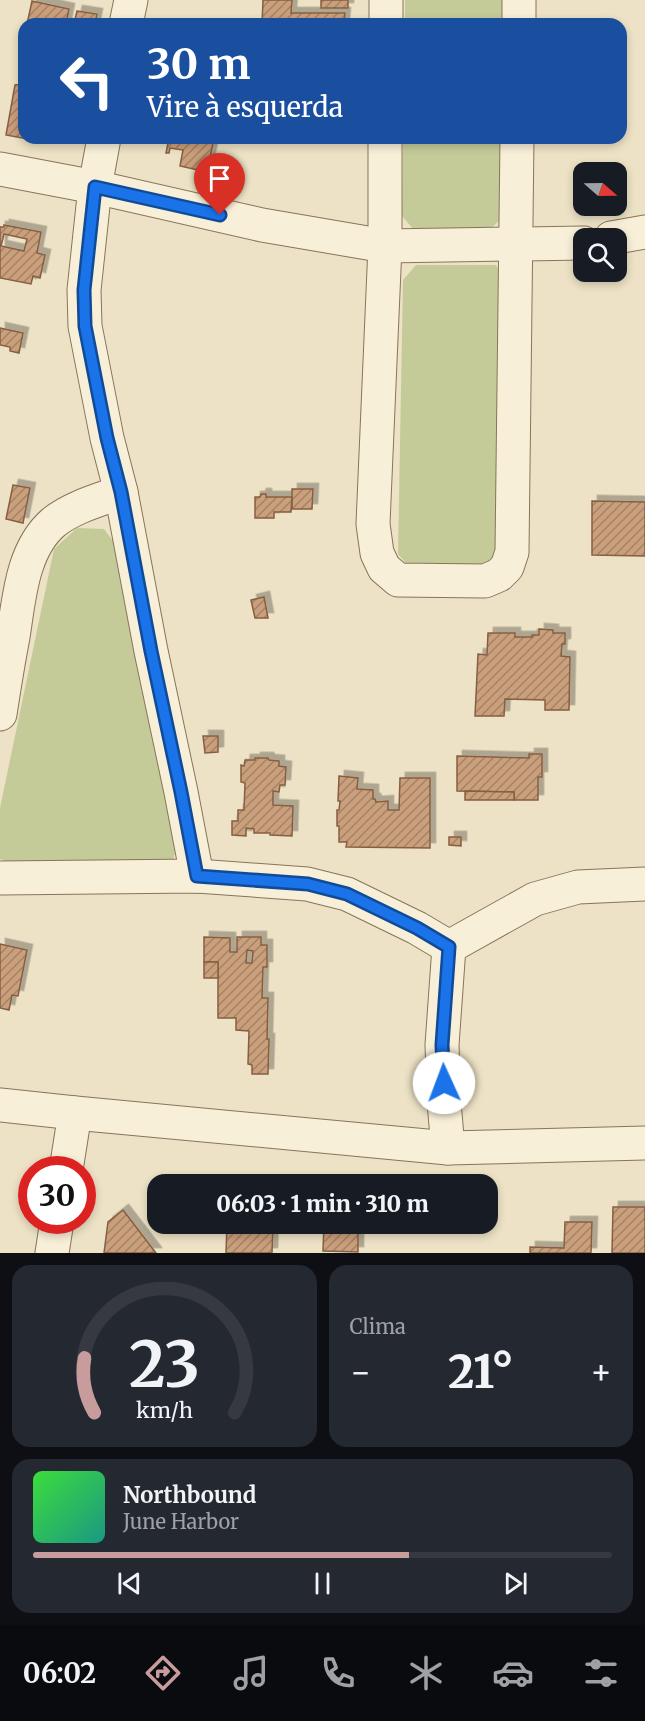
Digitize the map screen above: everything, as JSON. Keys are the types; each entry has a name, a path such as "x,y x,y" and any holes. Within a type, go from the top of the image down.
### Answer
{"street":[{"path":"127,18 131,0"},
{"path":"386,0 386,18"},
{"path":"519,0 519,18"},
{"path":"103,144 95,187 84,290 85,326 107,438 121,492 197,876"},
{"path":"385,144 385,246 373,524 377,553 384,568 398,580 485,582 499,575 507,567 512,552 517,144"},
{"path":"0,169 95,187 262,225 385,246 573,243"},
{"path":"627,235 645,232"},
{"path":"0,714 20,590 39,539 54,522 74,510 121,492"},
{"path":"0,878 197,876 308,884 347,894 417,928 449,947"},
{"path":"449,947 535,899 578,887 645,884"},
{"path":"448,1148 442,1045 449,947"},
{"path":"0,1105 448,1148 645,1143"},
{"path":"68,1156 75,1113"},
{"path":"52,1253 55,1234"}],"green space":[{"path":"405,0 509,0 508,18 405,18"},
{"path":"403,144 505,144 503,217 487,232 414,230 402,216"},
{"path":"416,265 496,265 507,284 499,556 483,571 410,568 398,554 403,280"},
{"path":"77,528 104,529 120,550 179,833 173,861 23,867 0,859 0,808 54,549"}],"building":[{"path":"263,0 292,0 291,13 345,13 345,18 262,18"},
{"path":"321,0 348,0 348,8 321,8"},
{"path":"32,1 69,9 67,18 28,18"},
{"path":"77,11 97,14 96,18 75,18"},
{"path":"15,85 18,85 18,137 6,135"},
{"path":"168,144 213,144 207,172 180,166 183,150 170,148 169,153 166,153"},
{"path":"4,225 41,232 37,253 45,255 40,278 33,276 31,284 0,278 0,227","holes":["4,234 27,239 24,251 1,246"]},
{"path":"0,328 23,333 19,353 10,351 10,347 0,345"},
{"path":"13,485 30,488 23,523 6,519"},
{"path":"292,489 313,489 312,509 292,509"},
{"path":"261,494 266,494 266,497 292,497 291,512 274,512 274,518 255,518 255,497 260,497"},
{"path":"592,501 645,502 645,556 592,555"},
{"path":"264,597 268,618 255,618 251,600"},
{"path":"539,629 553,630 553,633 565,633 565,644 562,644 561,656 570,657 569,710 545,710 545,700 505,699 504,716 475,716 478,654 487,655 488,633 515,633 515,637 532,637 532,635 539,635"},
{"path":"203,736 218,736 218,752 205,753"},
{"path":"529,754 542,754 542,777 538,777 538,800 514,800 514,792 457,791 457,756 529,758"},
{"path":"255,758 279,761 279,766 286,767 285,785 280,785 279,792 273,791 273,805 293,806 292,836 254,833 254,829 246,828 246,836 232,835 232,821 238,821 238,810 244,810 245,783 241,782 241,765 244,766 245,760 255,760"},
{"path":"339,776 358,778 357,789 373,790 373,799 376,802 388,801 388,810 399,810 400,778 430,778 430,848 346,847 347,842 339,842 337,810 339,810 340,801 338,801"},
{"path":"465,791 514,792 514,800 465,800"},
{"path":"449,837 461,837 461,846 449,845"},
{"path":"204,937 230,938 230,952 237,952 237,937 261,937 261,945 267,945 267,967 263,967 262,998 268,998 268,1074 252,1074 252,1065 248,1064 249,1031 236,1030 236,1018 218,1018 218,962 204,962","holes":["247,950 253,951 252,963 246,963"]},
{"path":"0,944 27,950 18,996 12,995 9,1010 0,1008"},
{"path":"204,962 218,962 218,978 204,978"},
{"path":"613,1207 645,1207 645,1253 612,1253"},
{"path":"123,1210 156,1253 104,1253 108,1222"},
{"path":"565,1222 592,1222 591,1253 530,1253 530,1247 564,1248"},
{"path":"227,1234 273,1234 272,1253 226,1253"},
{"path":"324,1234 358,1234 358,1252 323,1251"}],"route":[{"path":"220,215 95,187 84,290 85,326 94,377 121,492 197,876 308,884 347,894 417,928 449,947 442,1045 444,1083"}]}
